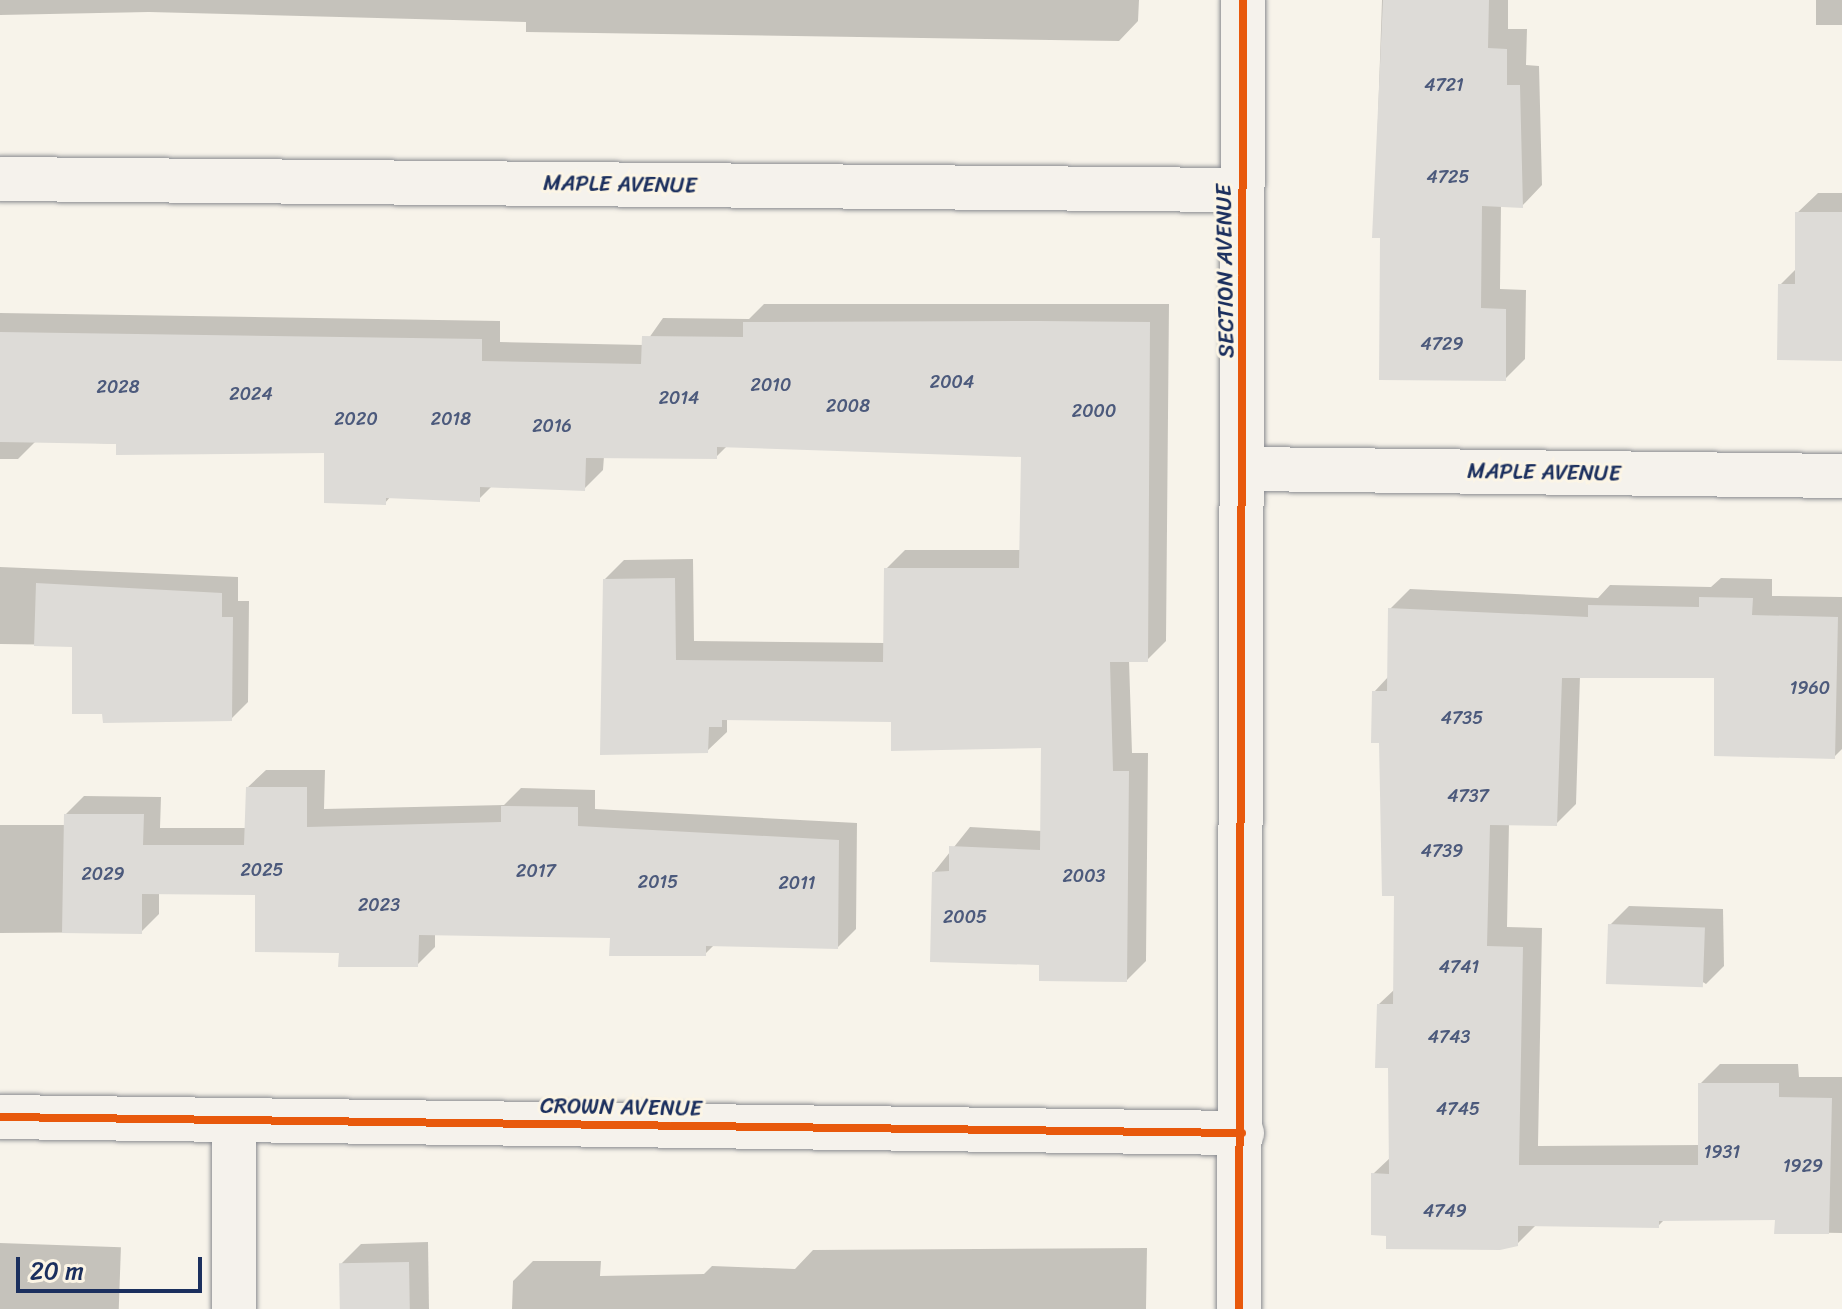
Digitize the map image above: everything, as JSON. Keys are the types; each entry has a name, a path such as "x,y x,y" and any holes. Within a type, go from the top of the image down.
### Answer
{"street":[{"name":"SECTION AVENUE","path":"1239,1309 1246,469 1241,190 1243,0"},
{"name":"MAPLE AVENUE","path":"0,179 1241,190"},
{"name":"MAPLE AVENUE","path":"1246,469 1842,476"},
{"name":"CROWN AVENUE","path":"0,1117 1242,1133"},
{"path":"234,1120 234,1309"}],"building":[{"path":"1383,0 1489,0 1488,48 1507,49 1507,85 1520,85 1523,208 1482,206 1481,308 1506,309 1506,381 1379,380 1380,238 1372,238"},
{"path":"1795,212 1842,212 1842,361 1777,360 1778,284 1795,284"},
{"path":"743,322 1150,322 1148,662 1110,662 1113,771 1129,771 1127,982 1039,981 1039,965 930,962 932,872 949,871 949,846 1040,850 1041,748 891,751 891,722 722,720 722,727 709,727 708,753 600,755 603,579 675,578 676,660 883,662 884,568 1019,568 1021,457 717,447 717,459 586,458 585,491 480,487 480,502 386,498 386,505 324,503 324,453 116,455 116,444 0,442 0,332 482,339 482,361 641,364 642,336 743,337"},
{"path":"36,583 222,593 222,617 233,617 232,721 103,723 102,714 72,714 72,647 34,646"},
{"path":"1699,597 1753,598 1752,615 1838,617 1835,759 1714,756 1714,678 1562,678 1557,826 1490,825 1487,946 1523,947 1519,1165 1698,1165 1698,1083 1779,1083 1779,1097 1832,1098 1829,1234 1774,1234 1775,1220 1659,1221 1659,1228 1518,1226 1518,1246 1500,1250 1386,1249 1386,1236 1371,1235 1371,1173 1389,1174 1388,1068 1375,1068 1377,1004 1393,1004 1394,896 1382,896 1379,743 1371,743 1372,691 1387,691 1388,608 1588,617 1588,605 1699,607"},
{"path":"246,787 307,787 307,827 501,822 501,806 578,807 578,826 839,840 838,949 706,946 706,956 609,956 610,938 419,935 418,967 338,967 339,953 255,952 255,895 142,894 142,934 62,933 64,814 144,814 143,845 244,845"},
{"path":"1608,924 1705,927 1703,987 1606,984"},
{"path":"409,1262 410,1309 340,1309 339,1263"}],"cycle path":[{"path":"1239,1309 1243,0"},
{"path":"0,1117 1242,1133"}]}
